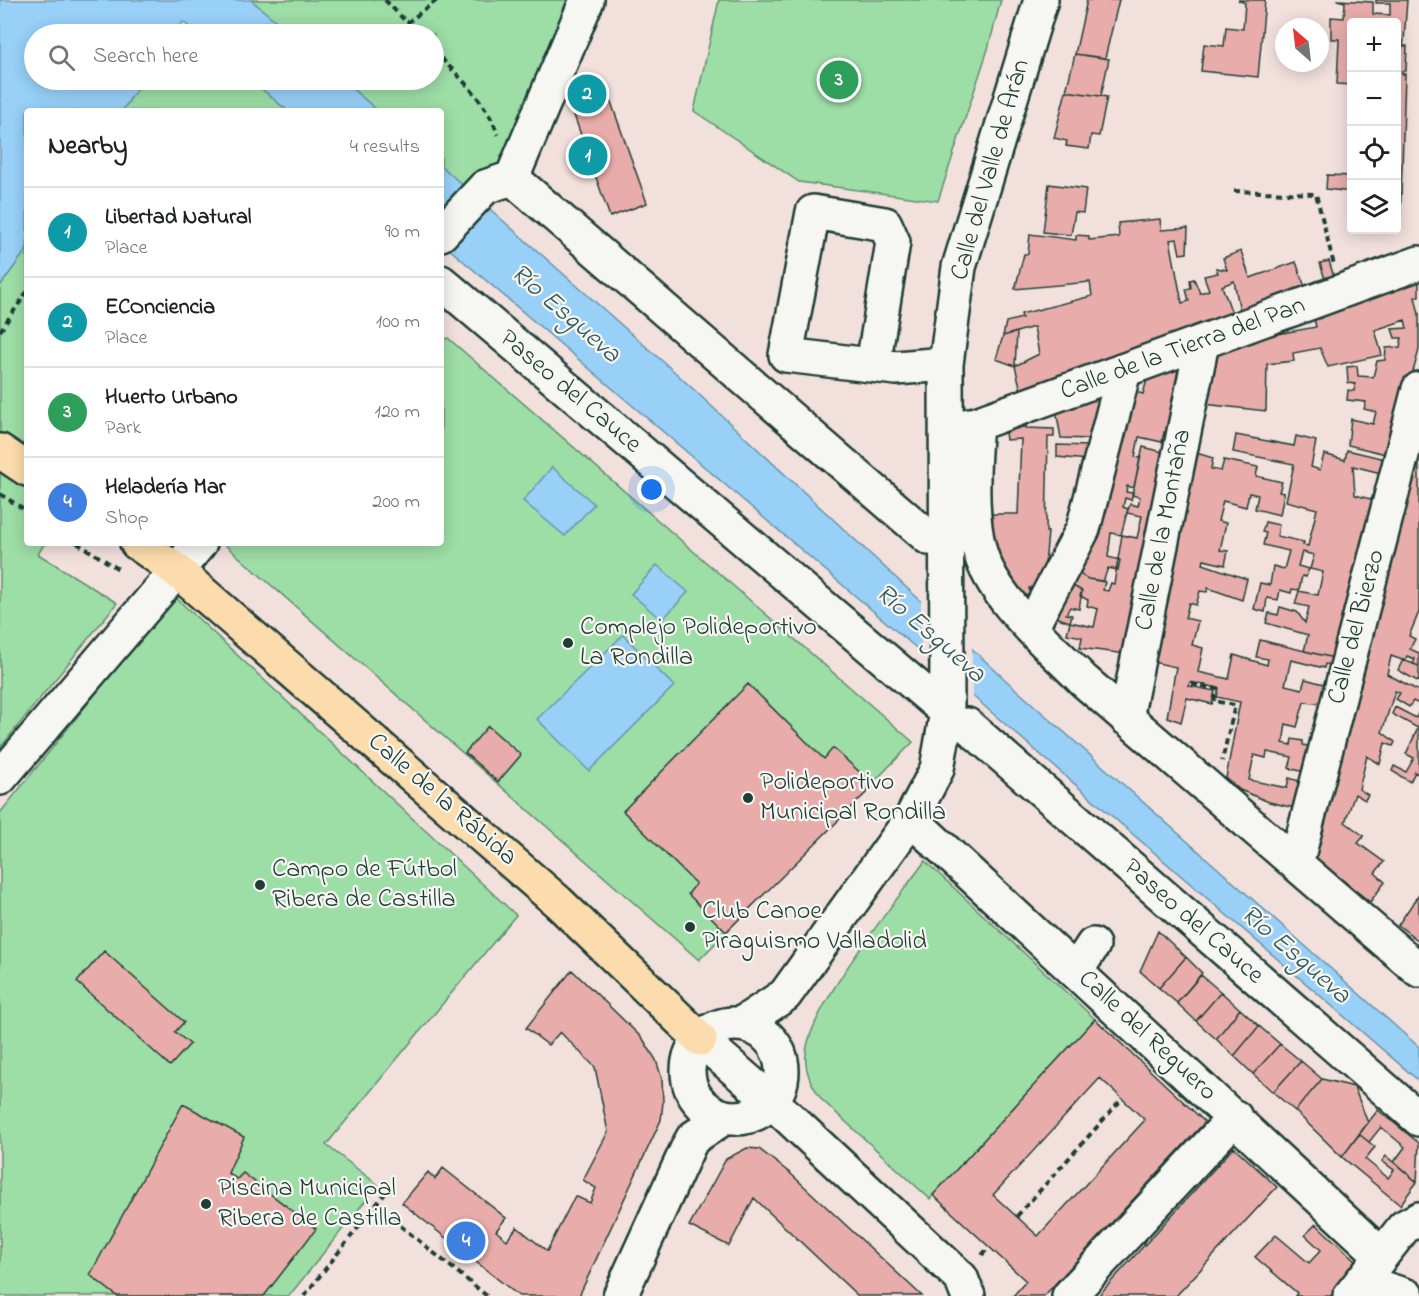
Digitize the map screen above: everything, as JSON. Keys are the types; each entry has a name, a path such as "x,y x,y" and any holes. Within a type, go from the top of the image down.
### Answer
{"main road":[{"path":"0,451 24,467"},
{"name":"Calle de la Rábida","path":"139,546 166,581 558,902 700,1039"}],"street":[{"path":"444,231 498,182 587,0"},
{"name":"Calle del Valle de Arán","path":"1031,628 997,587 979,548 973,455 961,427 946,364 958,267 1041,0"},
{"path":"498,182 929,538"},
{"path":"873,365 893,242 885,224 813,212 786,355 896,368 946,364"},
{"name":"Calle de la Tierra del Pan","path":"961,427 1124,371 1419,263"},
{"name":"Paseo del Cauce","path":"444,285 957,718 1419,1119"},
{"name":"Calle de la Montaña","path":"1126,717 1202,343"},
{"path":"1124,371 1083,529 1031,628 1126,717 1419,970"},
{"name":"Calle del Bierzo","path":"1296,864 1419,389"},
{"name":"Calle del Valle de Arán","path":"785,995 911,819 937,769 957,718 946,593 961,427"},
{"path":"0,778 197,546"},
{"name":"Calle del Reguero","path":"911,819 1085,958 1235,1117 1381,1255"},
{"path":"741,1024 785,995"},
{"path":"773,1043 785,995"},
{"path":"730,1024 741,1024 755,1028 773,1043 782,1064 782,1077 771,1101 752,1114 740,1118 725,1117 703,1105 696,1097 690,1084 688,1070 694,1048 700,1039 709,1032 730,1024"},
{"name":"Calle de la Rábida","path":"700,1039 771,1101 961,1278 968,1296"},
{"path":"620,1296 693,1138 696,1097"},
{"path":"693,1138 725,1117"},
{"path":"1069,1296 1235,1117"},
{"path":"1350,1296 1381,1255 1414,1229"},
{"path":"1388,1293 1414,1229"}],"path":[{"path":"385,0 407,23 437,0"},
{"path":"444,62 474,93 495,125 498,182"},
{"path":"1234,191 1316,194 1341,291"},
{"path":"0,331 24,296"},
{"path":"0,494 24,509"},
{"path":"84,546 166,581"},
{"path":"1192,684 1217,689 1214,701 1234,705 1215,794"},
{"path":"1017,1216 1122,1099"},
{"path":"304,1296 387,1191"},
{"path":"376,1206 488,1296"},
{"path":"982,1255 989,1247"}],"green space":[{"path":"251,0 579,0 512,158 469,191 444,169 444,108 375,108 354,90 444,90 444,24 279,24"},
{"path":"719,0 1001,0 988,49 938,201 799,182 694,111"},
{"path":"136,90 263,90 284,108 124,108"},
{"path":"24,253 24,546 43,546 38,554 117,603 0,748 0,286"},
{"name":"Complejo Polideportivo La Rondilla","path":"448,338 913,742 699,960 226,546 444,546 444,339"},
{"path":"174,596 516,915 326,1145 378,1185 289,1296 0,1296 0,813"},
{"path":"925,861 1095,1019 930,1199 822,1100 806,1066 806,1053 811,1033 822,1009 856,955"}],"water":[{"path":"0,0 251,0 279,24 186,24 183,22 182,24 24,24 24,90 136,90 124,108 24,108 24,253 0,286"},
{"path":"263,90 354,90 375,108 284,108"},
{"name":"Río Esgueva","path":"444,169 677,374 1010,684 1419,1047 1419,1081 444,245"},
{"path":"552,467 594,504 565,536 523,501"},
{"path":"657,565 688,592 662,620 631,594"},
{"path":"623,635 674,686 589,771 537,719"}],"pier":[{"path":"921,597 972,644 972,699 921,655"}],"building":[{"path":"1087,0 1119,0 1105,58 1075,54"},
{"path":"1238,0 1265,0 1258,77 1201,71 1204,44 1224,46 1226,27 1243,29 1245,3"},
{"path":"1337,0 1373,2 1373,14 1390,15 1390,3 1376,3 1376,0 1407,0 1403,46 1407,46 1406,71 1402,71 1402,74 1405,74 1402,168 1401,18 1347,18 1347,85 1337,84 1339,39 1331,39 1331,17 1344,18 1345,2"},
{"path":"1075,54 1109,59 1101,96 1066,91"},
{"path":"606,88 647,203 610,217 569,101"},
{"path":"1066,91 1107,97 1099,136 1091,135 1089,149 1066,146 1067,141 1054,138"},
{"path":"1327,175 1347,176 1347,191 1326,189"},
{"path":"1049,184 1086,189 1083,213 1075,212 1071,235 1043,232"},
{"path":"1160,219 1161,230 1188,228 1187,253 1180,254 1177,239 1170,240 1182,303 1189,301 1186,289 1191,288 1190,280 1194,279 1200,293 1209,290 1204,276 1218,273 1216,268 1227,270 1223,258 1241,251 1250,278 1296,262 1306,290 1240,311 1234,281 1222,286 1233,316 1023,399 1015,366 1039,354 1034,327 1003,336 1006,322 1022,318 1021,314 1092,296 1090,282 1015,289 1024,254 1028,254 1030,234 1076,240 1076,235 1089,236 1089,240 1119,237 1118,223"},
{"path":"1329,261 1335,280 1326,283 1320,263"},
{"path":"1419,278 1419,296 1415,297 1419,314 1419,350 1390,455 1348,445 1351,419 1373,424 1376,412 1364,409 1366,402 1347,400 1348,390 1354,391 1355,384 1348,383 1347,367 1357,366 1358,376 1373,377 1377,361 1385,360 1386,348 1400,347 1402,338 1395,338 1392,329 1407,328 1405,320 1375,330 1382,355 1328,367 1320,348 1293,353 1294,361 1267,364 1266,411 1204,404 1214,351 1262,337 1316,327 1313,314"},
{"path":"1017,332 1015,366 996,359 1003,336"},
{"path":"1187,362 1171,434 1164,432 1162,442 1139,437 1135,457 1140,458 1134,488 1127,486 1126,492 1133,493 1131,500 1125,498 1123,507 1128,509 1121,535 1111,533 1108,557 1120,560 1118,570 1108,568 1103,581 1088,579 1073,570 1133,391 1143,394 1148,376"},
{"path":"1108,393 1088,460 1057,457 1057,445 1090,446 1091,439 1061,438 1056,410"},
{"path":"1026,426 1026,428 1054,429 1054,437 1048,437 1046,532 1048,532 1043,588 1029,588 1032,601 1024,603 995,551 987,514 1018,514 1021,439 1006,440 1005,432"},
{"path":"1236,435 1294,446 1296,436 1316,441 1311,467 1320,470 1324,454 1345,460 1347,450 1389,460 1385,474 1353,466 1355,495 1378,501 1338,659 1304,651 1308,635 1266,623 1269,613 1278,615 1280,607 1297,612 1305,623 1309,607 1295,604 1299,591 1318,595 1323,572 1310,569 1314,555 1302,552 1298,566 1309,569 1306,577 1302,576 1299,590 1292,589 1291,593 1280,590 1278,600 1267,598 1265,612 1254,609 1260,583 1270,585 1273,566 1284,569 1289,551 1263,545 1266,533 1262,532 1265,522 1279,525 1277,536 1304,542 1303,545 1308,546 1317,509 1286,501 1294,464 1233,452"},
{"path":"1143,447 1167,453 1126,654 1080,648 1082,637 1067,634 1070,622 1094,627 1098,609 1087,606 1088,600 1080,596 1082,591 1066,582 1073,570 1088,579 1105,582 1103,590 1108,591 1111,583 1114,584 1122,535 1137,538 1142,516 1127,513 1130,504 1138,506 1140,497 1132,495"},
{"path":"1419,450 1419,612 1409,636 1415,639 1410,649 1419,653 1419,666 1413,664 1415,659 1407,656 1405,661 1391,656 1387,674 1419,691 1419,704 1413,701 1409,707 1396,699 1400,693 1395,691 1382,732 1395,742 1393,746 1385,743 1380,764 1367,756 1359,789 1368,795 1365,800 1355,794 1345,822 1364,836 1358,843 1384,862 1375,873 1385,882 1370,902 1307,851"},
{"path":"1193,452 1213,458 1211,469 1221,471 1224,460 1258,467 1256,476 1282,482 1279,492 1284,493 1280,515 1255,509 1258,495 1249,493 1246,507 1223,501 1218,521 1226,523 1220,550 1228,551 1225,565 1204,560 1203,564 1247,579 1242,600 1208,588 1207,592 1200,591 1196,605 1189,603 1185,618 1198,621 1192,645 1203,648 1198,672 1229,679 1234,655 1267,665 1268,659 1256,657 1260,640 1338,659 1336,666 1325,664 1324,668 1291,660 1285,685 1302,689 1305,679 1331,686 1326,704 1304,702 1297,727 1286,724 1283,743 1291,745 1292,739 1303,741 1303,745 1315,748 1308,773 1289,768 1292,757 1267,752 1266,758 1254,755 1249,780 1287,788 1289,778 1306,783 1299,809 1269,802 1240,790 1226,778 1240,702 1217,697 1219,688 1190,682 1189,686 1215,691 1212,704 1187,698 1181,722 1167,717 1176,667 1148,661"},
{"path":"1066,582 1082,591 1079,609 1070,607 1066,614 1072,615 1070,622 1049,615"},
{"path":"1403,660 1419,666 1419,682 1398,670"},
{"name":"Polideportivo Municipal Rondilla","path":"748,684 824,759 833,748 874,785 726,932 688,894 696,884 623,811"},
{"path":"1395,707 1416,718 1419,711 1419,775 1415,772 1410,782 1392,771 1394,766 1406,772 1414,758 1406,754 1418,728 1392,714"},
{"path":"488,726 521,755 498,782 465,753"},
{"path":"1419,894 1419,941 1398,925"},
{"path":"1158,931 1186,957 1159,988 1140,971"},
{"path":"104,951 184,1022 175,1032 190,1044 170,1066 77,982"},
{"path":"1186,957 1202,973 1177,1003 1159,988"},
{"path":"572,970 643,1039 656,1060 662,1079 661,1120 579,1296 519,1296 402,1203 428,1172 435,1179 443,1168 506,1218 496,1231 507,1240 517,1227 547,1251 575,1196 590,1203 596,1188 583,1180 608,1132 595,1067 560,1032 548,1045 526,1028"},
{"path":"1201,975 1221,992 1196,1021 1177,1003"},
{"path":"1221,992 1240,1009 1216,1039 1196,1021"},
{"path":"1240,1009 1259,1026 1234,1056 1216,1039"},
{"path":"1095,1019 1205,1122 1044,1296 1013,1296 1026,1281 933,1195","holes":["1100,1078 1145,1120 1038,1236 993,1195"]},
{"path":"1259,1026 1280,1044 1253,1074 1234,1056"},
{"path":"1280,1044 1301,1061 1273,1092 1253,1074"},
{"path":"1301,1061 1322,1079 1295,1111 1273,1092"},
{"path":"1322,1079 1354,1087 1368,1123 1342,1157 1295,1111"},
{"name":"Piscina Municipal Ribera de Castilla","path":"183,1104 244,1137 228,1173 237,1179 243,1173 316,1229 264,1296 117,1296 90,1275"},
{"path":"1378,1110 1419,1143 1417,1182 1394,1162 1405,1147 1381,1127 1369,1142 1359,1134"},
{"path":"1359,1134 1375,1147 1365,1159 1388,1178 1394,1170 1382,1161 1386,1156 1417,1182 1400,1205 1342,1157"},
{"path":"1234,1147 1277,1187 1176,1296 1098,1296"},
{"path":"747,1148 759,1149 791,1174 922,1296 858,1296 754,1198 729,1246 689,1226 726,1159"},
{"path":"1316,1224 1358,1263 1333,1296 1295,1296 1297,1293 1255,1257 1276,1235 1309,1263 1321,1250 1305,1235"}],"place":[{"name":"Huerto Urbano","path":"839,80"},
{"name":"ECOnciencia","path":"587,94"},
{"name":"Libertad Natural","path":"588,156"},
{"name":"Complejo Polideportivo La Rondilla","path":"568,643"},
{"name":"Polideportivo Municipal Rondilla","path":"748,798"},
{"name":"Campo de Fútbol Ribera de Castilla","path":"260,885"},
{"name":"Club Canoe Piraguismo Valladolid","path":"690,927"},
{"name":"Piscina Municipal Ribera de Castilla","path":"206,1204"},
{"name":"Heladería Mar","path":"466,1241"}]}
